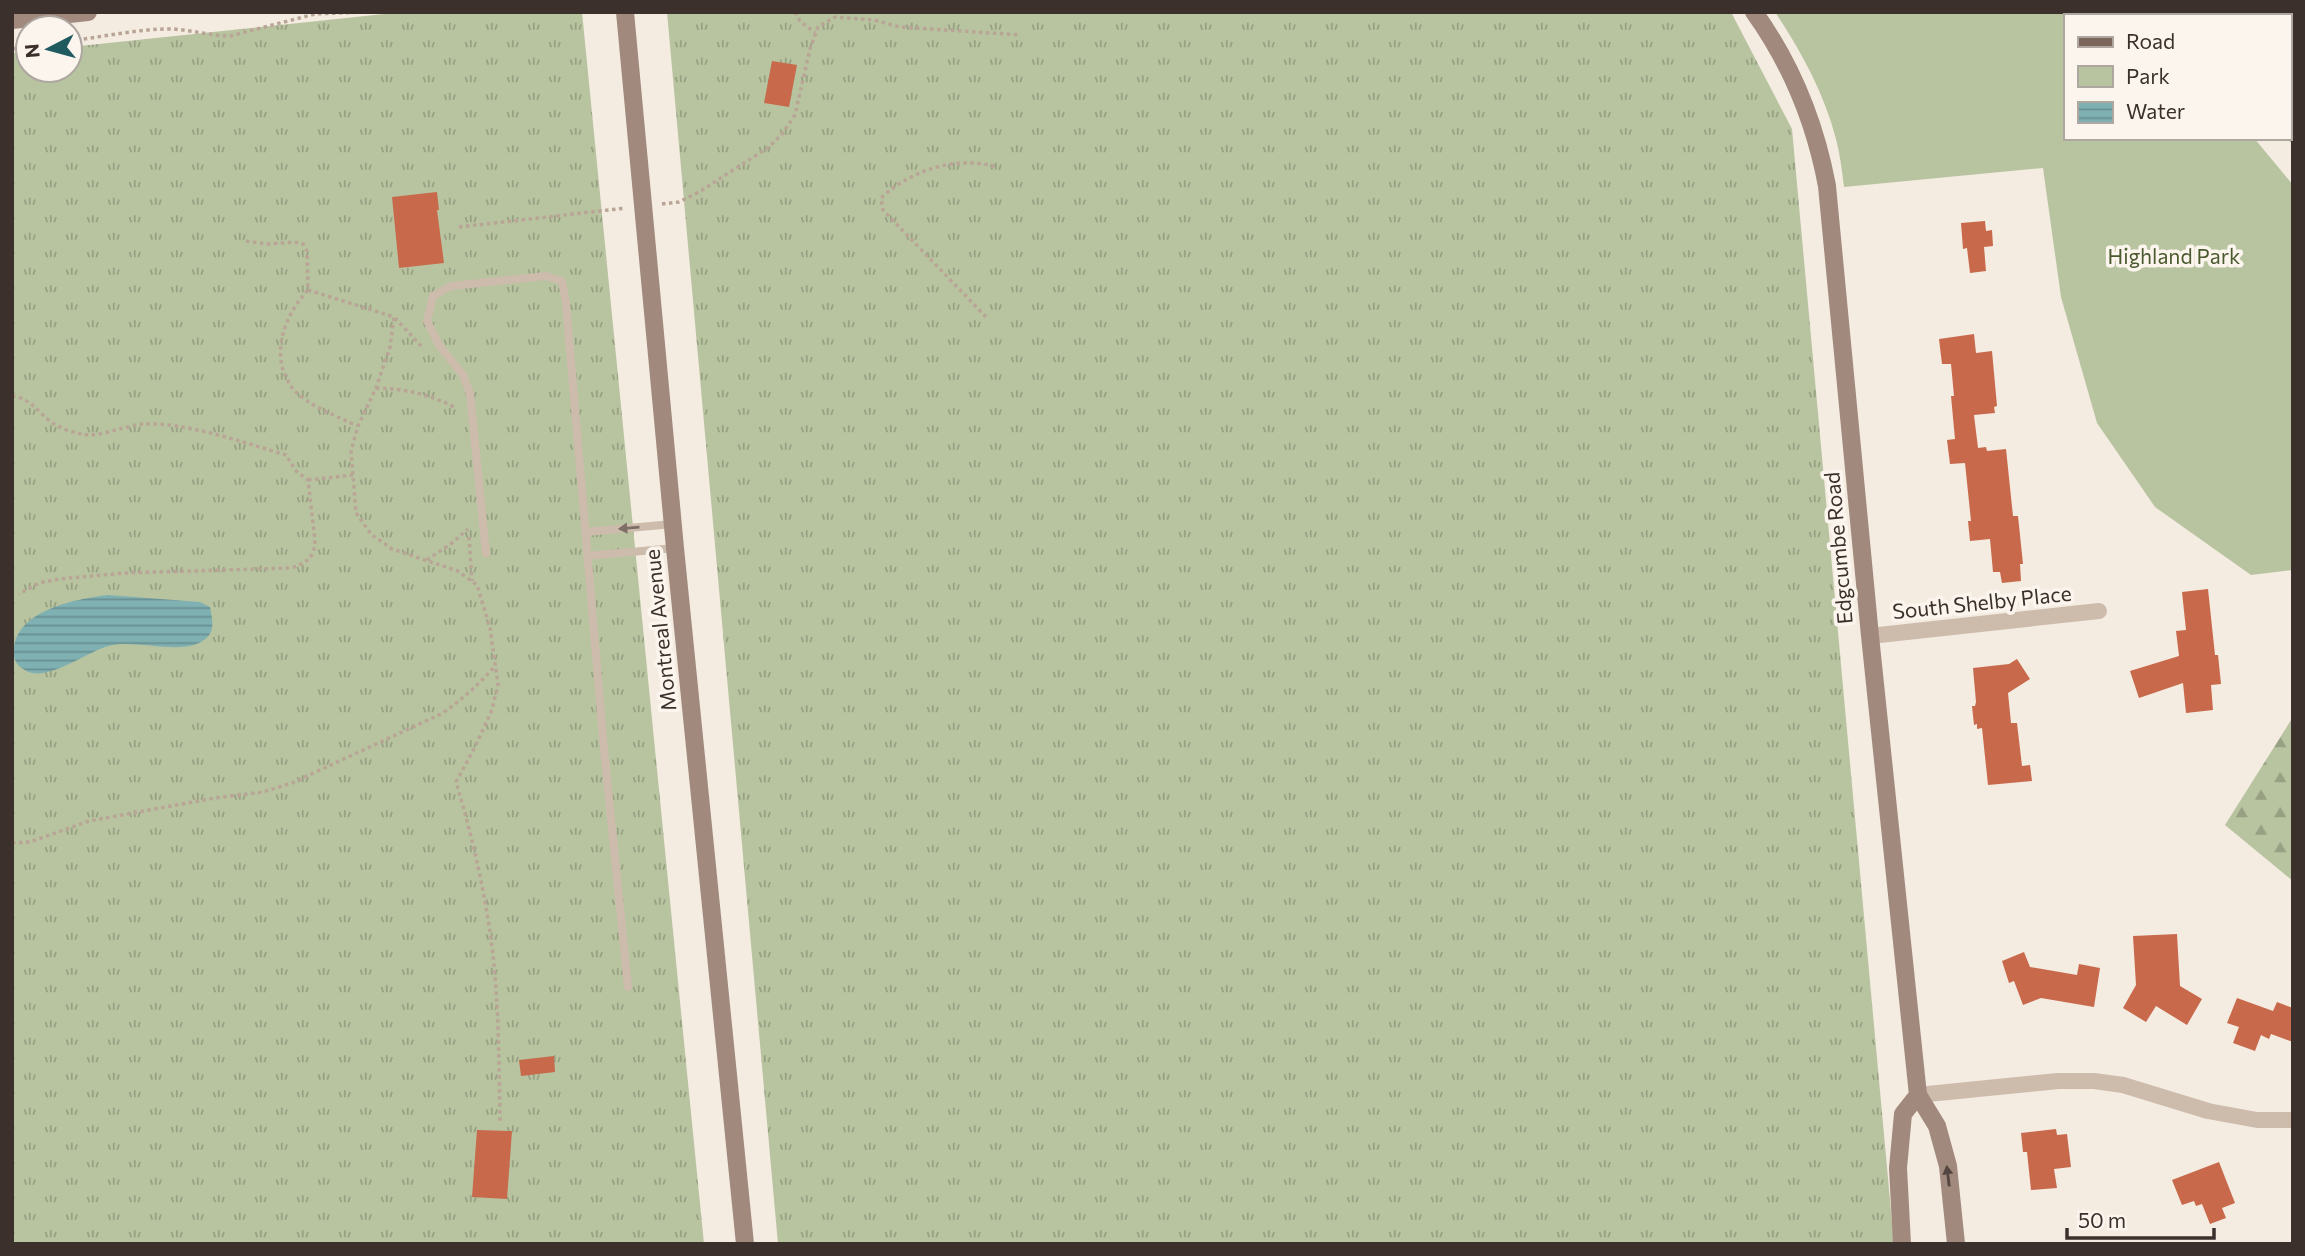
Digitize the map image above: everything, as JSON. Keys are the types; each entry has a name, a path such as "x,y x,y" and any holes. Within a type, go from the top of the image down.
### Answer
{"street":[{"path":"12,20 88,12"},
{"name":"Montreal Avenue","path":"625,12 675,548 745,1244"},
{"name":"Edgcumbe Road","path":"1754,12 1777,47 1810,116 1827,186 1918,1095 1937,1126 1948,1166 1955,1244"},
{"name":"South Shelby Place","path":"1870,636 2099,611"},
{"path":"1902,1244 1898,1168 1903,1114 1918,1095 2094,1080 2123,1085 2208,1111 2257,1120 2293,1119"}],"lane":[{"path":"486,553 470,394 463,375 439,345 427,321 433,296 451,286 546,276 562,281 628,987"},
{"path":"586,533 673,524"},
{"path":"587,556 675,548"}],"path":[{"path":"84,39 164,29 230,36 315,14 362,12"},
{"path":"795,12 800,21 815,33"},
{"path":"459,227 680,202 769,147 782,134 795,115 815,33 818,27 835,17 874,20 900,27 1021,35"},
{"path":"986,317 883,211 881,198 917,174 933,168 964,163 997,167"},
{"path":"246,241 303,244 307,251 308,290 286,321 279,348 283,369 295,391 320,408 358,426"},
{"path":"308,290 394,317 426,351"},
{"path":"394,317 390,347 376,388 358,426 351,451 356,513 371,534 392,549 458,571 477,585 490,628 498,684 492,710 456,782 483,888 493,954 498,1010 500,1121"},
{"path":"376,388 402,389 424,394 456,408 454,397"},
{"path":"12,396 22,397 52,423 85,435 144,424 166,425 222,437 286,456 296,471 308,480 353,475"},
{"path":"19,594 38,583 59,579 124,573 291,568 302,565 311,558 315,550 308,480"},
{"path":"427,560 468,529 472,581"},
{"path":"12,844 30,842 89,821 263,792 292,783 441,714 478,686 496,665"}],"green space":[{"path":"403,12 582,12 704,1244 12,1244 12,53 14,84 84,84 84,46"},
{"path":"667,12 1731,12 1792,129 1894,1244 778,1244"},
{"name":"Highland Park","path":"1775,12 2150,12 2152,14 2064,14 2064,140 2256,140 2293,185 2293,570 2251,575 2155,507 2097,423 2061,297 2043,168 1844,187 1831,122 1794,42"},
{"path":"2293,717 2293,881 2225,825"}],"water":[{"path":"108,595 200,602 210,607 211,632 204,640 190,646 108,646 60,668 41,673 29,672 18,665 14,656 16,641 22,628 33,618 63,604"}],"building":[{"path":"772,61 797,65 789,107 764,103"},
{"path":"437,192 444,263 399,268 392,197"},
{"path":"1985,221 1986,231 1992,230 1993,246 1984,247 1986,271 1970,273 1967,248 1963,249 1961,223"},
{"path":"1974,334 1976,353 1992,351 1997,406 1994,407 1995,413 1974,415 1978,448 1986,447 1987,451 2006,449 2013,516 2018,516 2023,564 2020,564 2021,581 2002,583 2000,572 1993,572 1990,539 1970,541 1968,521 1971,521 1965,463 1950,464 1947,440 1955,439 1951,396 1954,396 1951,364 1942,364 1939,339"},
{"path":"2208,589 2221,684 2211,685 2213,710 2186,713 2183,683 2139,698 2130,671 2179,656 2176,631 2186,630 2182,592"},
{"path":"2017,659 2030,679 2008,693 2011,723 2017,723 2022,766 2030,765 2032,781 1988,785 1982,728 1977,729 1977,724 1974,725 1972,706 1975,706 1976,702 1973,668 2009,664"},
{"path":"2177,934 2180,986 2202,999 2187,1025 2156,1006 2146,1022 2123,1008 2136,985 2133,936"},
{"path":"2024,952 2030,967 2077,975 2079,964 2100,968 2094,1007 2041,998 2023,1005 2014,981 2009,983 2002,961"},
{"path":"2237,998 2273,1011 2277,1002 2293,1008 2293,1042 2271,1034 2269,1039 2261,1035 2255,1051 2233,1043 2239,1027 2227,1023"},
{"path":"554,1056 555,1072 521,1076 519,1060"},
{"path":"2056,1129 2057,1135 2067,1134 2071,1167 2054,1169 2057,1188 2031,1190 2027,1152 2023,1152 2021,1133"},
{"path":"477,1130 512,1131 507,1199 472,1197"},
{"path":"2219,1162 2235,1203 2222,1208 2226,1218 2210,1224 2202,1204 2196,1206 2194,1201 2182,1205 2172,1180"}]}
